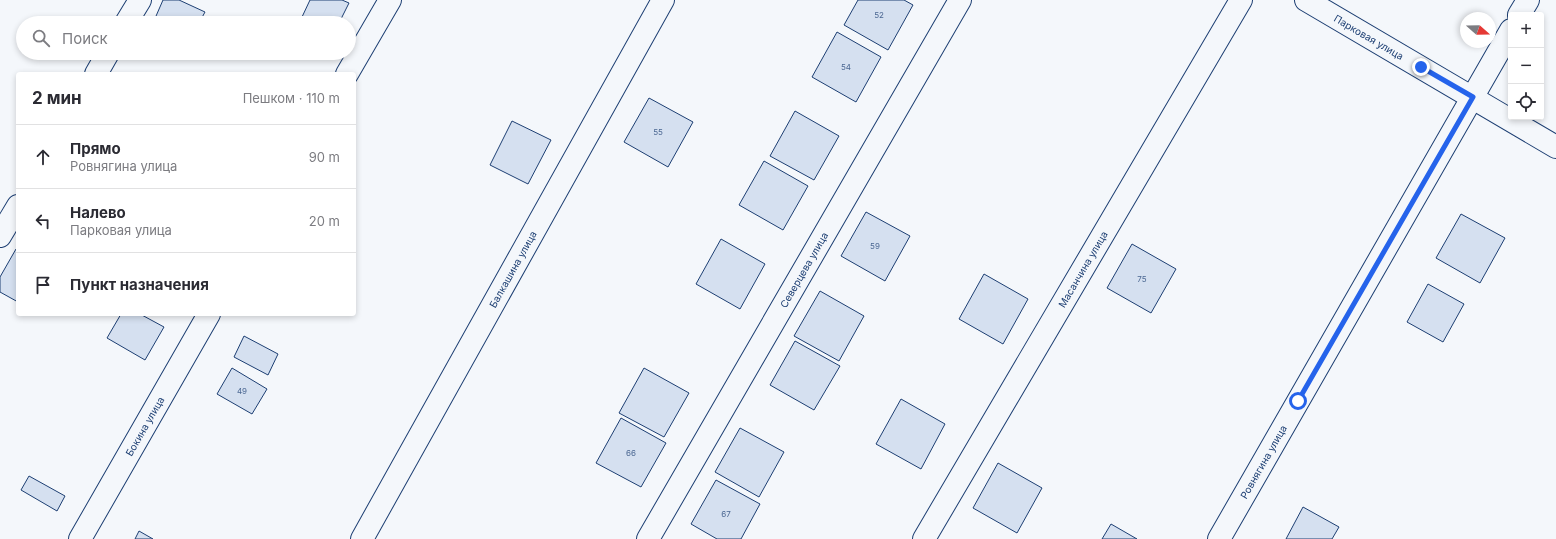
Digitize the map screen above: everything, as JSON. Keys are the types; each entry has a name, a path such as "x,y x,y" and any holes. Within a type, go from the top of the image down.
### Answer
{"street":[{"path":"130,16 140,0"},
{"path":"356,59 390,0"},
{"name":"Балкашина улица","path":"362,539 663,0"},
{"name":"Северцева улица","path":"648,539 960,0"},
{"name":"Масанчина улица","path":"924,539 1241,0"},
{"name":"Парковая улица","path":"1306,0 1556,147"},
{"path":"1522,12 1528,0"},
{"name":"Ровнягина улица","path":"1219,539 1508,35"},
{"path":"97,72 104,60"},
{"path":"348,72 355,60"},
{"path":"0,236 16,209"},
{"name":"Бокина улица","path":"80,539 208,316"}],"building":[{"path":"163,0 179,0 205,12 203,16 156,16"},
{"path":"310,0 342,0 349,3 342,16 302,16"},
{"path":"858,0 904,0 913,5 888,50 844,25"},
{"path":"837,32 881,57 856,102 812,77"},
{"path":"649,98 693,122 668,167 624,142"},
{"path":"795,111 839,136 814,180 770,156"},
{"path":"512,121 551,140 528,184 490,165"},
{"path":"764,161 808,186 783,230 739,205"},
{"path":"866,212 910,236 885,281 841,256"},
{"path":"1461,214 1505,238 1480,283 1436,258"},
{"path":"721,239 765,264 740,309 696,284"},
{"path":"1132,244 1176,269 1151,313 1107,288"},
{"path":"16,249 16,301 0,292 0,277"},
{"path":"984,274 1028,299 1003,344 959,319"},
{"path":"1428,284 1464,304 1443,342 1407,322"},
{"path":"820,291 864,316 839,361 794,336"},
{"path":"120,316 144,316 164,327 145,360 107,338"},
{"path":"244,336 278,354 268,375 234,357"},
{"path":"795,341 840,366 814,410 770,385"},
{"path":"232,368 267,389 252,414 217,394"},
{"path":"644,368 689,393 664,437 619,413"},
{"path":"901,399 945,424 921,469 876,444"},
{"path":"621,418 666,443 641,487 596,463"},
{"path":"740,428 784,452 759,497 715,472"},
{"path":"998,463 1042,488 1017,533 973,508"},
{"path":"29,476 65,496 57,511 21,490"},
{"path":"716,480 760,504 741,539 717,539 691,524"},
{"path":"1303,507 1339,527 1332,539 1286,539"},
{"path":"1111,524 1137,539 1102,539"},
{"path":"139,531 153,539 135,539"}],"route":[{"path":"1298,401 1473,97 1421,67"}]}
